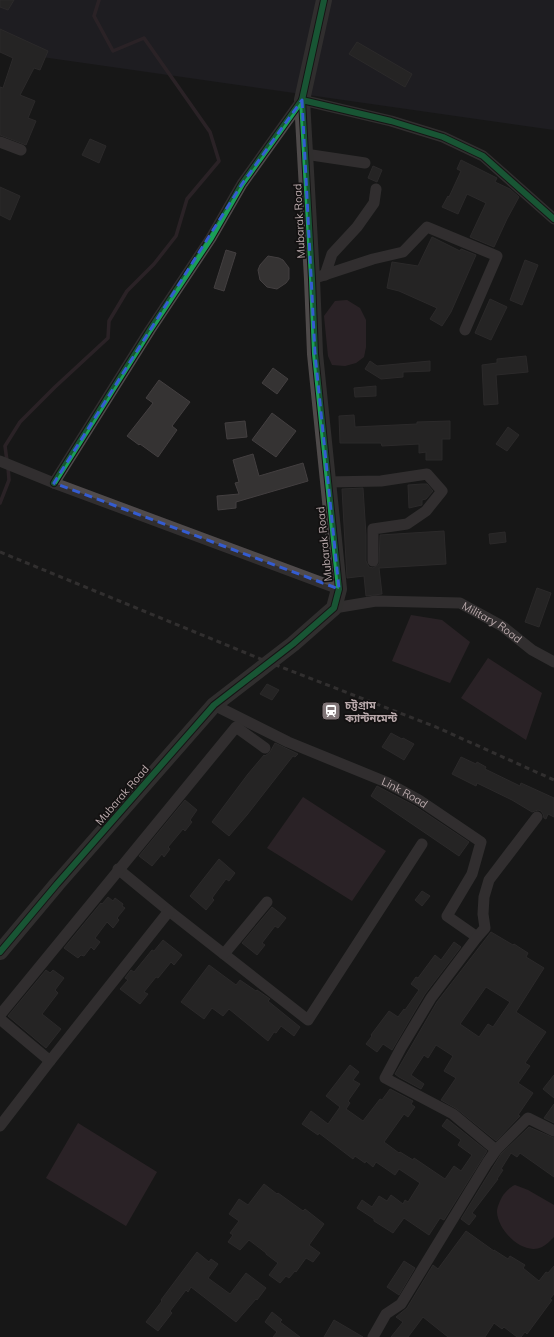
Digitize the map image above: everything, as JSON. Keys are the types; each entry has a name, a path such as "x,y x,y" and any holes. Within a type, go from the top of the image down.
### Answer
{"street":[{"name":"Mubarak Road","path":"0,952 57,884 214,705 293,644 334,608 339,589 315,354 318,277 305,154 302,100 324,0"},
{"path":"54,483 150,330 211,238 242,184 302,100 391,120 450,140 483,156 554,219"},
{"path":"0,142 21,150"},
{"path":"305,154 365,163"},
{"path":"318,277 332,254 357,227 374,203 376,189"},
{"path":"318,277 373,259 404,252 427,227 497,256 465,330"},
{"path":"0,461 54,483 339,589"},
{"path":"327,482 381,481 427,474 442,491 426,511 407,524 374,529 373,561"},
{"name":"Military Road","path":"334,608 376,601 460,603 502,626 532,650 554,662"},
{"name":"Link Road","path":"214,705 288,742 386,782 419,800 481,842 472,874 447,916 477,937"},
{"path":"0,1015 118,869 236,727 265,748"},
{"path":"496,1150 453,1114 385,1078 431,998 485,928 483,914 484,897 489,880 537,817"},
{"path":"118,869 308,1020 422,844"},
{"path":"224,954 267,902"},
{"path":"0,1126 168,910"},
{"path":"0,1019 50,1061"},
{"path":"373,1337 386,1314 401,1304 496,1150 528,1118 554,1131"}],"highlighted area":[{"path":"302,100 315,354 339,589 54,483 242,184"}],"shaded area":[{"path":"0,0 554,0 554,130 0,51"},
{"path":"347,300 360,308 366,320 366,347 364,357 356,363 345,366 332,365 328,356 324,316 335,301"},
{"path":"411,615 442,620 470,642 450,683 392,661"},
{"path":"488,658 542,693 526,740 461,698"},
{"path":"303,797 386,851 352,901 267,848"},
{"path":"78,1123 157,1172 126,1226 46,1178"},
{"path":"515,1185 528,1190 554,1205 554,1237 542,1247 535,1249 520,1245 507,1234 498,1219 497,1210 503,1195"}],"building":[{"path":"0,0 14,0 8,10 0,7"},
{"path":"0,29 48,51 40,70 34,68 20,95 35,101 28,118 36,121 26,145 0,135 0,87 3,88 13,58 0,52"},
{"path":"357,42 412,74 405,87 349,54"},
{"path":"90,139 106,146 99,163 82,155"},
{"path":"461,160 497,178 495,182 510,189 519,197 494,247 470,237 486,203 467,194 458,214 442,207 448,196 449,197 461,171 457,169"},
{"path":"373,166 382,170 377,182 368,178"},
{"path":"0,187 20,196 10,220 0,215"},
{"path":"432,237 460,251 461,249 476,255 451,312 442,326 430,319 437,308 399,291 387,288 392,262 418,266"},
{"path":"226,250 236,253 224,291 214,288"},
{"path":"268,256 283,260 289,268 289,279 277,289 267,287 260,280 258,270 260,265"},
{"path":"525,260 538,265 522,305 510,300"},
{"path":"490,299 507,307 491,340 475,333"},
{"path":"526,356 528,372 496,375 498,404 484,405 482,365 497,363 497,359"},
{"path":"370,361 377,366 430,361 430,371 403,372 403,377 381,379 365,369"},
{"path":"273,368 288,379 277,394 262,383"},
{"path":"159,380 190,402 172,426 177,430 158,457 127,436 153,403 146,398"},
{"path":"376,386 376,396 355,397 354,388"},
{"path":"272,413 296,431 276,457 252,440"},
{"path":"354,415 355,427 450,421 450,439 442,439 442,460 426,460 426,452 419,453 419,444 382,446 381,443 340,443 339,416"},
{"path":"245,421 247,437 227,439 225,423"},
{"path":"508,427 519,435 507,451 496,444"},
{"path":"253,454 259,476 303,463 308,481 236,502 236,508 218,510 217,496 239,494 235,483 239,482 233,460"},
{"path":"427,484 433,491 426,499 422,500 422,505 409,508 408,485"},
{"path":"363,488 366,561 369,567 373,568 379,564 380,535 444,531 446,564 379,568 382,594 366,596 364,576 347,578 342,489"},
{"path":"505,532 506,542 490,544 489,534"},
{"path":"537,588 551,593 539,627 525,622"},
{"path":"267,684 279,690 272,700 260,694"},
{"path":"391,733 414,744 404,760 382,747"},
{"path":"275,743 298,754 295,757 293,756 229,836 212,822 248,774 264,755 265,756 270,752"},
{"path":"461,757 476,764 477,762 486,767 485,769 520,786 521,783 554,798 554,817 548,814 546,819 541,811 538,810 532,812 512,800 477,783 476,786 452,774"},
{"path":"377,786 415,806 469,842 459,856 371,796"},
{"path":"185,800 197,810 190,820 192,822 185,831 183,829 168,847 170,849 164,857 162,854 152,866 139,856"},
{"path":"219,859 235,873 229,881 226,879 212,898 214,900 206,910 190,896"},
{"path":"422,891 430,896 422,906 415,900"},
{"path":"108,897 113,901 115,898 123,904 122,906 125,908 117,918 119,920 113,928 107,922 95,938 100,942 94,950 91,947 84,956 81,955 78,958 64,948 101,903 102,904"},
{"path":"272,907 286,918 278,928 275,926 262,943 265,945 257,955 242,943"},
{"path":"491,932 528,953 526,957 544,968 516,1012 546,1032 525,1063 530,1066 518,1083 533,1093 518,1115 520,1116 496,1141 457,1109 441,1100 456,1078 444,1071 453,1056 436,1045 428,1058 424,1055 411,1075 424,1084 421,1089 395,1074 437,1002","holes":["486,987 510,1002 493,1027 488,1024 479,1037 460,1024"]},
{"path":"163,940 182,955 174,965 171,962 158,978 156,977 144,992 148,994 140,1004 120,989 128,980 125,978 131,970 134,972 152,950 154,951"},
{"path":"454,942 461,947 425,994 392,1050 383,1044 377,1052 366,1044 389,1011 398,1017 404,1009 405,1010 419,990 411,984 416,977 418,978 435,955 441,960"},
{"path":"209,965 236,985 240,980 270,999 268,1001 300,1027 294,1036 281,1026 276,1033 274,1032 268,1041 229,1009 223,1016 212,1008 204,1019 181,1002"},
{"path":"46,970 50,973 53,970 64,978 55,990 58,993 42,1014 61,1029 46,1048 8,1016"},
{"path":"350,1065 359,1072 353,1080 360,1084 348,1101 350,1103 346,1109 363,1121 390,1089 413,1101 411,1104 415,1107 408,1117 404,1114 384,1142 399,1153 400,1152 413,1160 414,1158 445,1179 454,1166 461,1171 472,1155 458,1145 461,1140 442,1126 447,1119 487,1151 444,1220 440,1218 429,1235 404,1218 393,1233 357,1208 362,1200 372,1207 379,1196 387,1201 391,1195 403,1204 405,1200 408,1202 420,1183 399,1169 395,1175 376,1162 373,1167 366,1161 365,1163 355,1156 353,1159 319,1133 318,1135 302,1124 311,1111 328,1124 340,1107 326,1096"},
{"path":"554,1075 554,1098 543,1089"},
{"path":"554,1104 554,1123 544,1118"},
{"path":"529,1127 554,1138 554,1177 520,1153 517,1157 511,1153 501,1169 503,1170 498,1179 472,1213 476,1216 469,1225 461,1219 501,1154"},
{"path":"264,1184 303,1211 305,1209 324,1224 309,1245 320,1253 313,1262 306,1258 296,1272 295,1271 289,1278 286,1276 280,1283 269,1275 278,1263 266,1253 249,1240 240,1250 228,1242 233,1235 230,1233 239,1221 229,1214 239,1199 248,1205"},
{"path":"466,1231 494,1251 508,1259 510,1256 525,1265 523,1268 539,1281 546,1272 548,1273 554,1266 554,1294 550,1299 552,1300 527,1334 525,1332 521,1337 517,1337 504,1327 502,1329 494,1323 485,1337 448,1337 423,1317 408,1337 391,1337 403,1322 396,1317 407,1308 433,1265 438,1269"},
{"path":"197,1252 209,1262 211,1259 218,1264 208,1278 230,1294 246,1273 266,1288 236,1322 191,1287 188,1292 186,1290 170,1311 172,1313 158,1331 146,1322"},
{"path":"404,1261 415,1268 399,1295 387,1287"},
{"path":"272,1312 282,1320 280,1322 300,1337 273,1337 277,1332 265,1322"},
{"path":"334,1320 363,1337 324,1337"}],"waterway":[{"path":"7,461 5,446 20,422 108,338 109,321 127,291 154,264 176,236 187,199 219,161 210,132 144,38 113,51 94,16 99,0"},
{"path":"0,503 9,480 8,467"}],"railway":[{"path":"0,552 268,662 436,727 554,780"}],"cycle path":[{"path":"0,952 57,884 214,705 293,644 334,608 339,589 315,354 302,100 324,0"},
{"path":"54,483 150,330 211,238 242,184 302,100 391,121 443,137 483,156 554,219"}],"place":[{"name":"চট্টগ্রাম ক্যান্টনমেন্ট","path":"331,711"}]}
